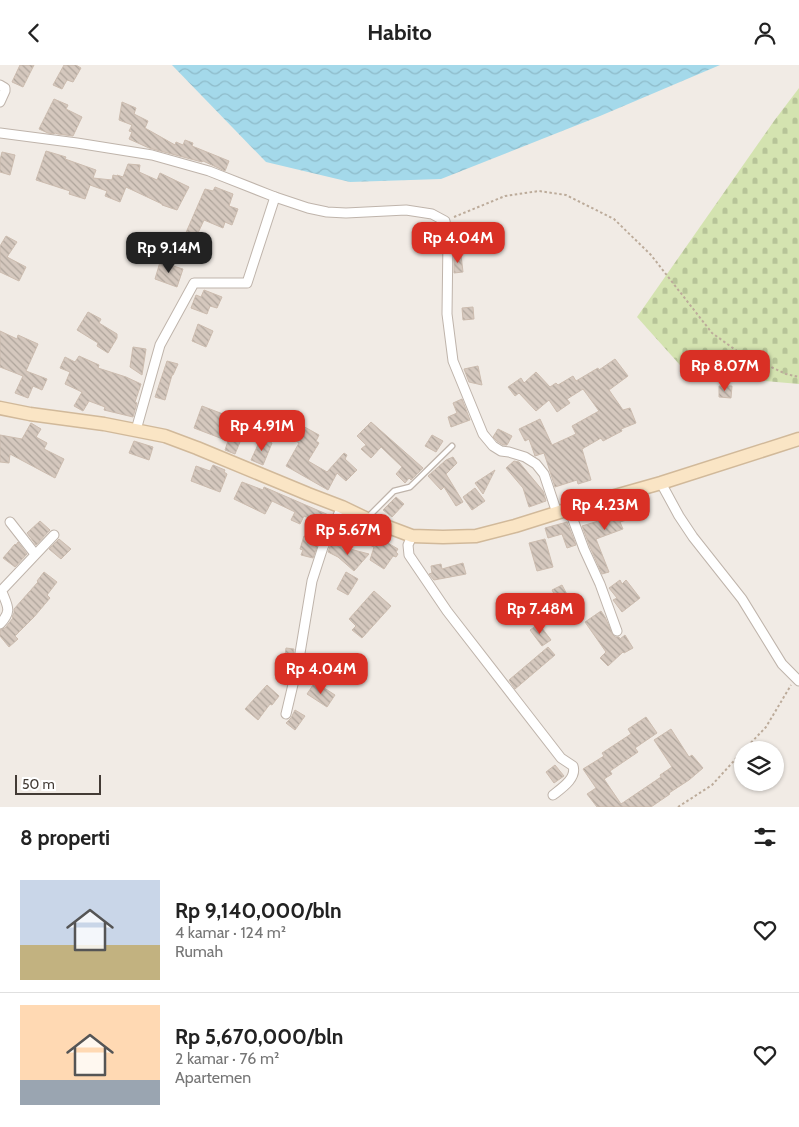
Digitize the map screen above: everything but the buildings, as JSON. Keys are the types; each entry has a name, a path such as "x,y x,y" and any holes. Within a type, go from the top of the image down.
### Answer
{"main road":[{"path":"0,408 165,436 342,507 366,519 412,535 443,537 476,536 515,526 661,483 799,439"}],"street":[{"path":"0,85 5,88 0,101"},
{"path":"0,133 152,155 209,171 275,197 327,212 406,211 432,214 445,221 448,238 447,314 453,361 483,434 493,446 501,451 525,457 536,464 544,474 557,513"},
{"path":"136,430 160,345 194,283 247,283 275,197"},
{"path":"661,483 693,537 742,599 777,657 797,679"},
{"path":"286,713 299,659 312,581 323,547 342,507"},
{"path":"569,509 617,631"},
{"path":"10,522 35,554"},
{"path":"0,624 7,616 8,609 2,590 54,535"},
{"path":"412,535 408,545 409,555 447,611 561,758 573,766 575,771 573,776 553,795"}],"lane":[{"path":"366,519 394,491 410,487 452,446"}],"path":[{"path":"445,221 505,196 538,191 566,195 614,219 651,255 712,333 738,351 786,374 799,377"},
{"path":"753,741 766,727 797,679"},
{"path":"678,807 712,785 734,762"}],"green space":[{"path":"799,88 799,384 688,374 637,317"}],"water":[{"path":"172,65 720,65 600,116 441,179 350,182 266,162"}]}
